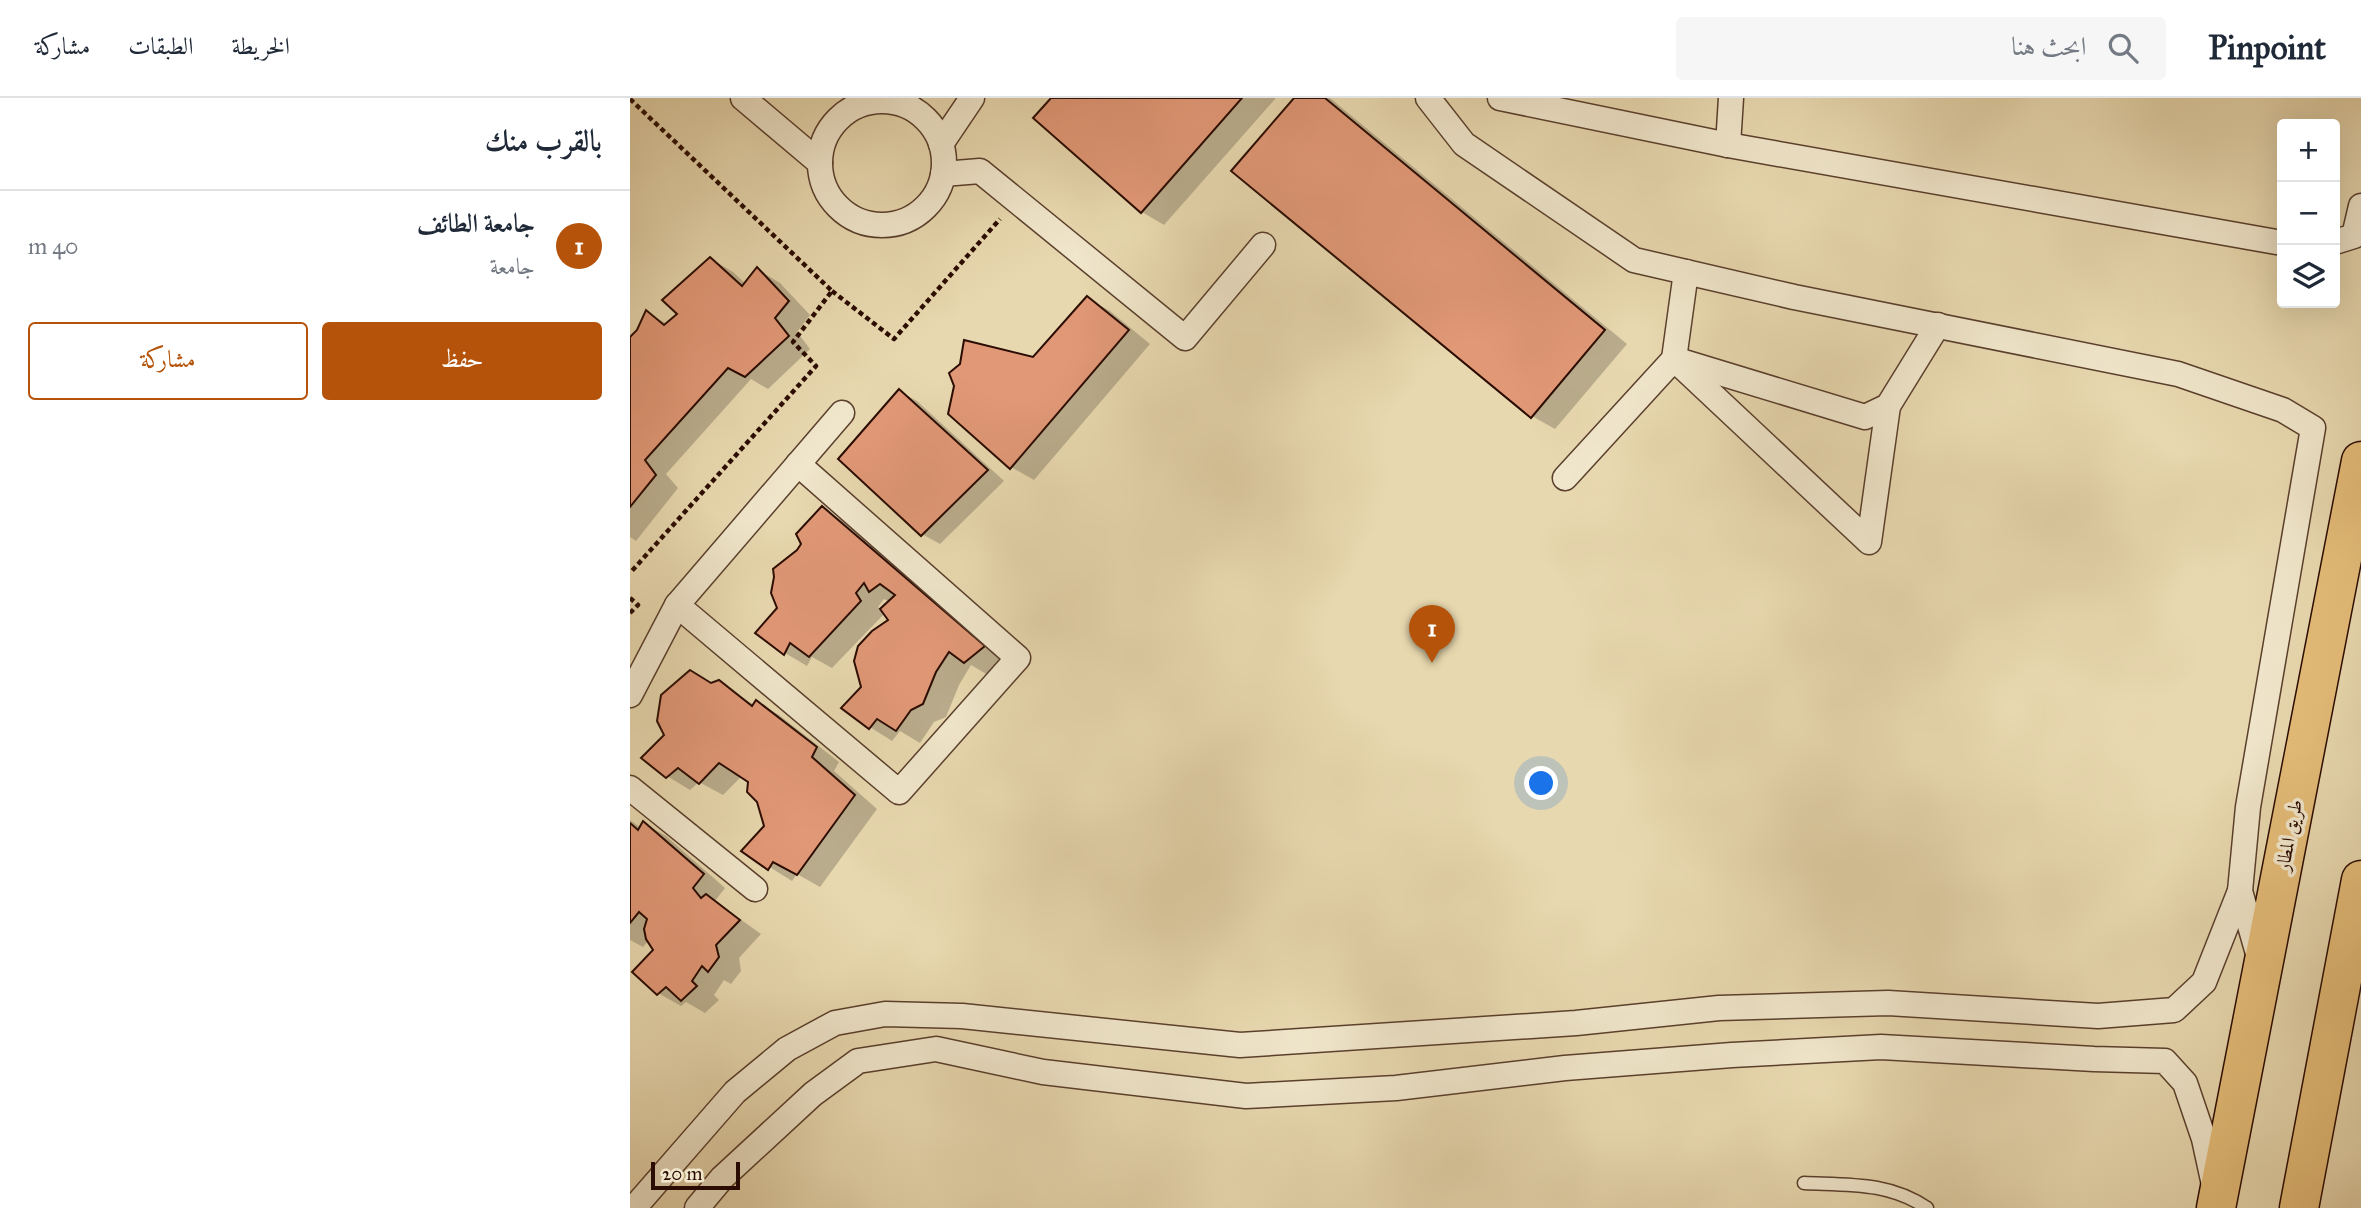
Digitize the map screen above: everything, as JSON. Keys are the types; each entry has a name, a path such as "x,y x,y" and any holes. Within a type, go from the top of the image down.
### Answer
{"highway":[{"name":"طريق المطار","path":"2217,1205 2361,461"},
{"path":"2298,1208 2361,880"}],"street":[{"path":"743,98 820,163"},
{"path":"941,144 972,98"},
{"path":"634,1208 735,1091 787,1049 835,1023 885,1014 962,1016 1240,1045 1576,1023 1719,1008 1888,1003 2098,1016 2174,1010 2204,982 2240,891 2248,807 2313,428 2283,410 2178,374 1794,297 1634,260 1464,144 1427,98"},
{"path":"1500,98 1728,145 2277,242"},
{"path":"1728,145 1731,98"},
{"path":"887,100 908,107 925,118 937,134 944,154 943,174 937,193 924,209 907,220 887,225 867,223 848,215 833,202 823,183 820,163 823,143 833,125 848,111 867,103 887,100"},
{"path":"943,174 981,171 1185,338 1263,245"},
{"path":"2340,240 2354,236 2361,206"},
{"path":"1564,478 1674,359 1686,272"},
{"path":"1674,359 1869,542 1888,406 1938,325"},
{"path":"1674,359 1865,417 1888,406"},
{"path":"631,691 677,605 842,413"},
{"path":"677,605 899,792 1018,658 799,464"},
{"path":"630,788 755,889"},
{"path":"2240,891 2263,969"},
{"path":"697,1208 722,1178 813,1094 858,1061 936,1049 1042,1072 1246,1096 1396,1088 1565,1068 1881,1046 2165,1061 2185,1083 2204,1139 2217,1205"}],"lane":[{"path":"1804,1183 1877,1186 1910,1196 1927,1208"}],"path":[{"path":"630,99 832,291 894,339 1017,200"},
{"path":"630,573 816,366 793,342 832,291"},
{"path":"630,598 638,605 630,613"}],"building":[{"path":"1051,98 1242,98 1141,213 1033,118"},
{"path":"1294,98 1325,98 1605,330 1531,418 1231,171"},
{"path":"710,257 742,286 757,267 789,301 775,318 789,336 745,377 728,368 645,460 656,475 630,507 630,337 637,330 646,310 664,325 677,314 662,300"},
{"path":"1087,296 1129,330 1010,469 948,414 954,386 949,373 960,364 964,340 1033,357"},
{"path":"899,389 988,470 921,536 838,459"},
{"path":"822,506 985,646 964,663 949,652 936,672 923,704 911,710 896,731 877,719 869,729 841,708 861,687 854,661 858,646 872,631 888,620 880,609 895,595 880,584 869,592 864,583 856,593 861,601 809,657 790,643 784,655 755,633 777,608 771,593 773,569 797,550 801,544 796,534"},
{"path":"690,670 711,683 719,680 752,706 756,700 817,747 812,757 855,795 797,875 773,862 768,870 741,851 764,826 757,802 747,792 748,782 719,763 699,784 678,768 666,778 641,758 664,735 657,721 661,695"},
{"path":"643,821 704,874 693,888 701,898 706,894 740,920 716,945 719,957 708,972 702,966 692,981 697,986 681,1001 666,987 657,995 632,972 653,950 646,939 644,929 647,919 639,912 630,923 630,823 638,830"}],"place":[{"name":"جامعة الطائف","path":"1432,663"}]}
